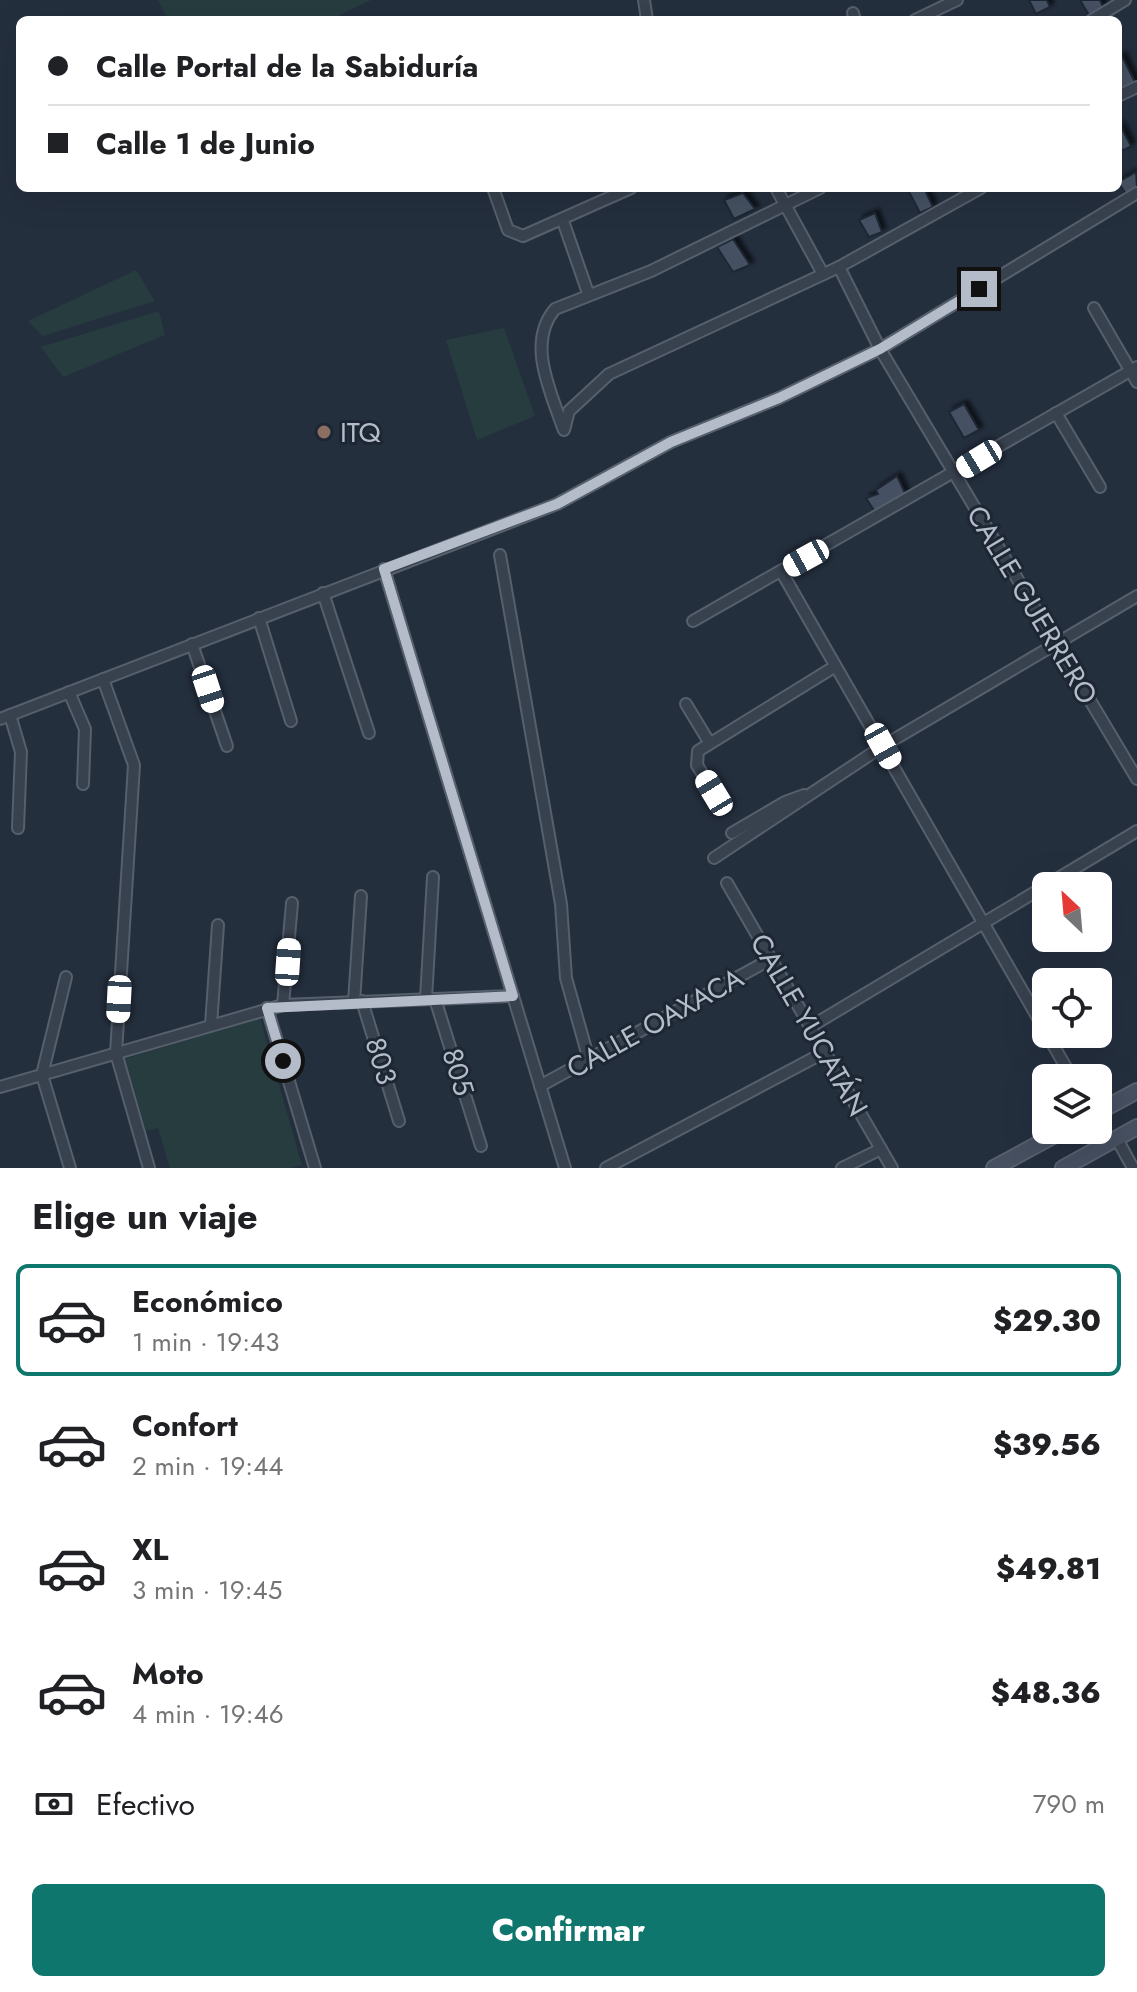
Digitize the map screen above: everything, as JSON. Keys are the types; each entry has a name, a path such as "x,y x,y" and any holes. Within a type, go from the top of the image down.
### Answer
{"main road":[{"path":"1112,1104 1137,1091"},
{"path":"1063,1168 1137,1127"},
{"path":"994,1168 1038,1144"}],"street":[{"path":"940,16 957,0"},
{"path":"1099,16 1125,0"},
{"path":"494,192 508,230 514,235 523,236 563,221 618,192"},
{"path":"779,192 823,274"},
{"path":"812,192 651,271 588,293 555,309 546,319 540,337 545,373 564,430 569,411 609,374 839,267 974,192"},
{"path":"18,828 21,752 5,717 557,504 671,442 779,398 880,349 1137,193"},
{"path":"563,221 588,293"},
{"name":"CALLE GUERRERO","path":"839,267 880,349 1137,779"},
{"path":"1094,308 1134,369 1137,382"},
{"path":"693,621 1134,369"},
{"path":"1056,413 1100,487"},
{"path":"500,555 561,904 566,978 589,1060"},
{"path":"384,569 565,1168"},
{"path":"781,571 1032,1009"},
{"path":"323,593 369,733"},
{"path":"714,858 790,811 883,746 1137,596"},
{"path":"259,618 291,721"},
{"path":"192,644 227,746"},
{"path":"714,793 695,758 709,742 834,667"},
{"path":"103,679 135,775 116,1053 149,1168"},
{"path":"69,692 85,729 83,784"},
{"path":"686,704 709,742"},
{"path":"732,833 785,802 812,793"},
{"path":"810,1027 1137,831"},
{"path":"430,999 433,877"},
{"name":"CALLE YUCATÁN","path":"727,883 892,1168"},
{"path":"358,1002 361,896"},
{"path":"283,1005 292,903"},
{"path":"211,1025 218,925"},
{"name":"CALLE OAXACA","path":"540,1086 771,959"},
{"path":"66,977 42,1075 70,1168"},
{"path":"0,1087 283,1005 513,996"},
{"name":"805","path":"430,999 481,1146"},
{"name":"803","path":"358,1002 399,1121"},
{"path":"267,1008 315,1168"},
{"path":"606,1168 825,1052"},
{"path":"1117,1139 1133,1168"},
{"path":"842,1168 881,1149"}],"green space":[{"path":"158,0 371,0 338,16 166,16"},
{"path":"136,270 155,301 43,336 28,321"},
{"path":"159,311 165,335 63,377 41,347"},
{"path":"504,328 535,416 477,440 446,340"},
{"path":"260,1018 302,1165 290,1168 170,1168 158,1128 146,1131 125,1059"}],"building":[{"path":"1029,0 1047,0 1050,7 1036,14"},
{"path":"1080,0 1100,0 1103,7 1089,15"},
{"path":"1122,56 1136,84 1122,91"},
{"path":"1122,129 1131,146 1122,149"},
{"path":"1136,172 1137,188 1126,194 1122,180"},
{"path":"909,192 926,192 933,207 920,213"},
{"path":"743,193 755,209 734,219 724,200"},
{"path":"875,213 882,232 869,237 859,220"},
{"path":"733,239 750,265 733,272 717,247"},
{"path":"964,404 979,430 964,438 949,412"},
{"path":"897,476 906,495 875,512 866,498 878,494 876,490"}],"place":[{"name":"ITQ","path":"324,432"}],"route":[{"path":"283,1061 267,1008 513,996 384,569 557,504 613,477 671,442 779,398 880,349 979,289"}]}
